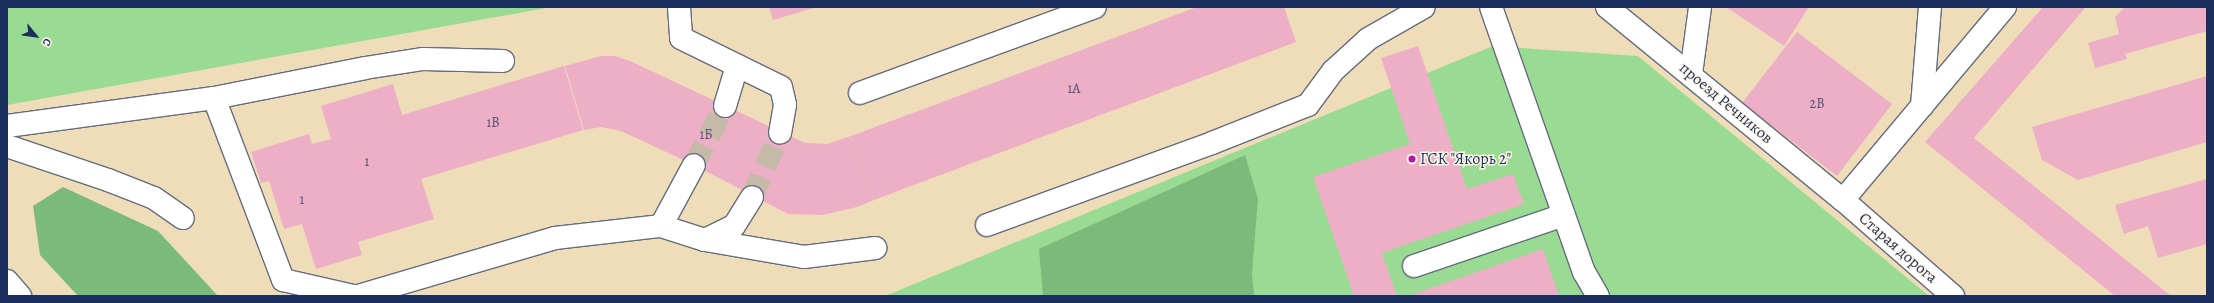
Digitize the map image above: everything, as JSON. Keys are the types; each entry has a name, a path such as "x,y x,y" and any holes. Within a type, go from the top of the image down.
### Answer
{"street":[{"path":"679,7 681,38 781,87 785,105 780,133"},
{"path":"860,93 1095,7"},
{"path":"987,224 1205,146 1308,105 1333,71 1368,39 1424,7"},
{"path":"1491,7 1584,272 1598,296"},
{"name":"проезд Речников","path":"1608,7 1843,200"},
{"path":"1691,74 1700,7"},
{"path":"1922,106 1930,7"},
{"path":"1843,200 2005,7"},
{"path":"7,126 214,98 364,68 423,59 503,61"},
{"path":"725,106 737,66"},
{"path":"214,98 283,280 353,296"},
{"path":"7,146 108,180 154,198 183,218"},
{"path":"660,226 694,165"},
{"path":"705,240 734,226 752,197"},
{"name":"Старая дорога","path":"1843,200 1953,296"},
{"path":"1414,266 1564,215"},
{"path":"358,296 555,238 660,226 705,240 804,257 875,248"},
{"path":"7,281 20,296"}],"green space":[{"path":"7,7 552,7 7,105"},
{"path":"1493,46 1638,56 1929,296 885,296"},
{"path":"1245,155 1258,199 1252,273 1254,296 1043,296 1039,249"},
{"path":"63,187 158,231 218,296 78,296 40,255 33,206"}],"building":[{"path":"769,7 817,7 773,20"},
{"path":"1197,7 1284,7 1296,42 874,200 851,136"},
{"path":"1726,7 1809,7 1784,46"},
{"path":"2043,7 2086,7 1974,138 2171,296 2115,296 1925,142"},
{"path":"2125,7 2207,7 2207,31 2125,54 2127,59 2095,68 2088,43 2119,34 2115,17"},
{"path":"1797,32 1892,104 1837,176 1742,103"},
{"name":"ГСК \"Якорь 2\"","path":"1418,46 1467,189 1513,174 1524,204 1382,253 1397,296 1354,296 1313,177 1410,144 1381,58"},
{"path":"601,56 615,56 630,61 805,143 827,144 851,136 874,200 857,207 822,215 788,214 694,165 621,131 601,127 584,130 565,66"},
{"path":"564,66 583,130 421,179 434,219 358,242 362,255 316,269 302,224 284,229 269,181 261,183 251,152 309,134 312,144 331,139 321,106 393,84 402,115"},
{"path":"2207,76 2207,142 2078,180 2042,160 2032,127"},
{"path":"2207,179 2207,244 2158,258 2148,226 2124,234 2115,205"},
{"path":"1543,249 1559,296 1408,296"}],"tunnel":[{"path":"694,165 725,106"},
{"path":"752,197 780,133"}],"place":[{"name":"ГСК \"Якорь 2\"","path":"1412,159"}]}
